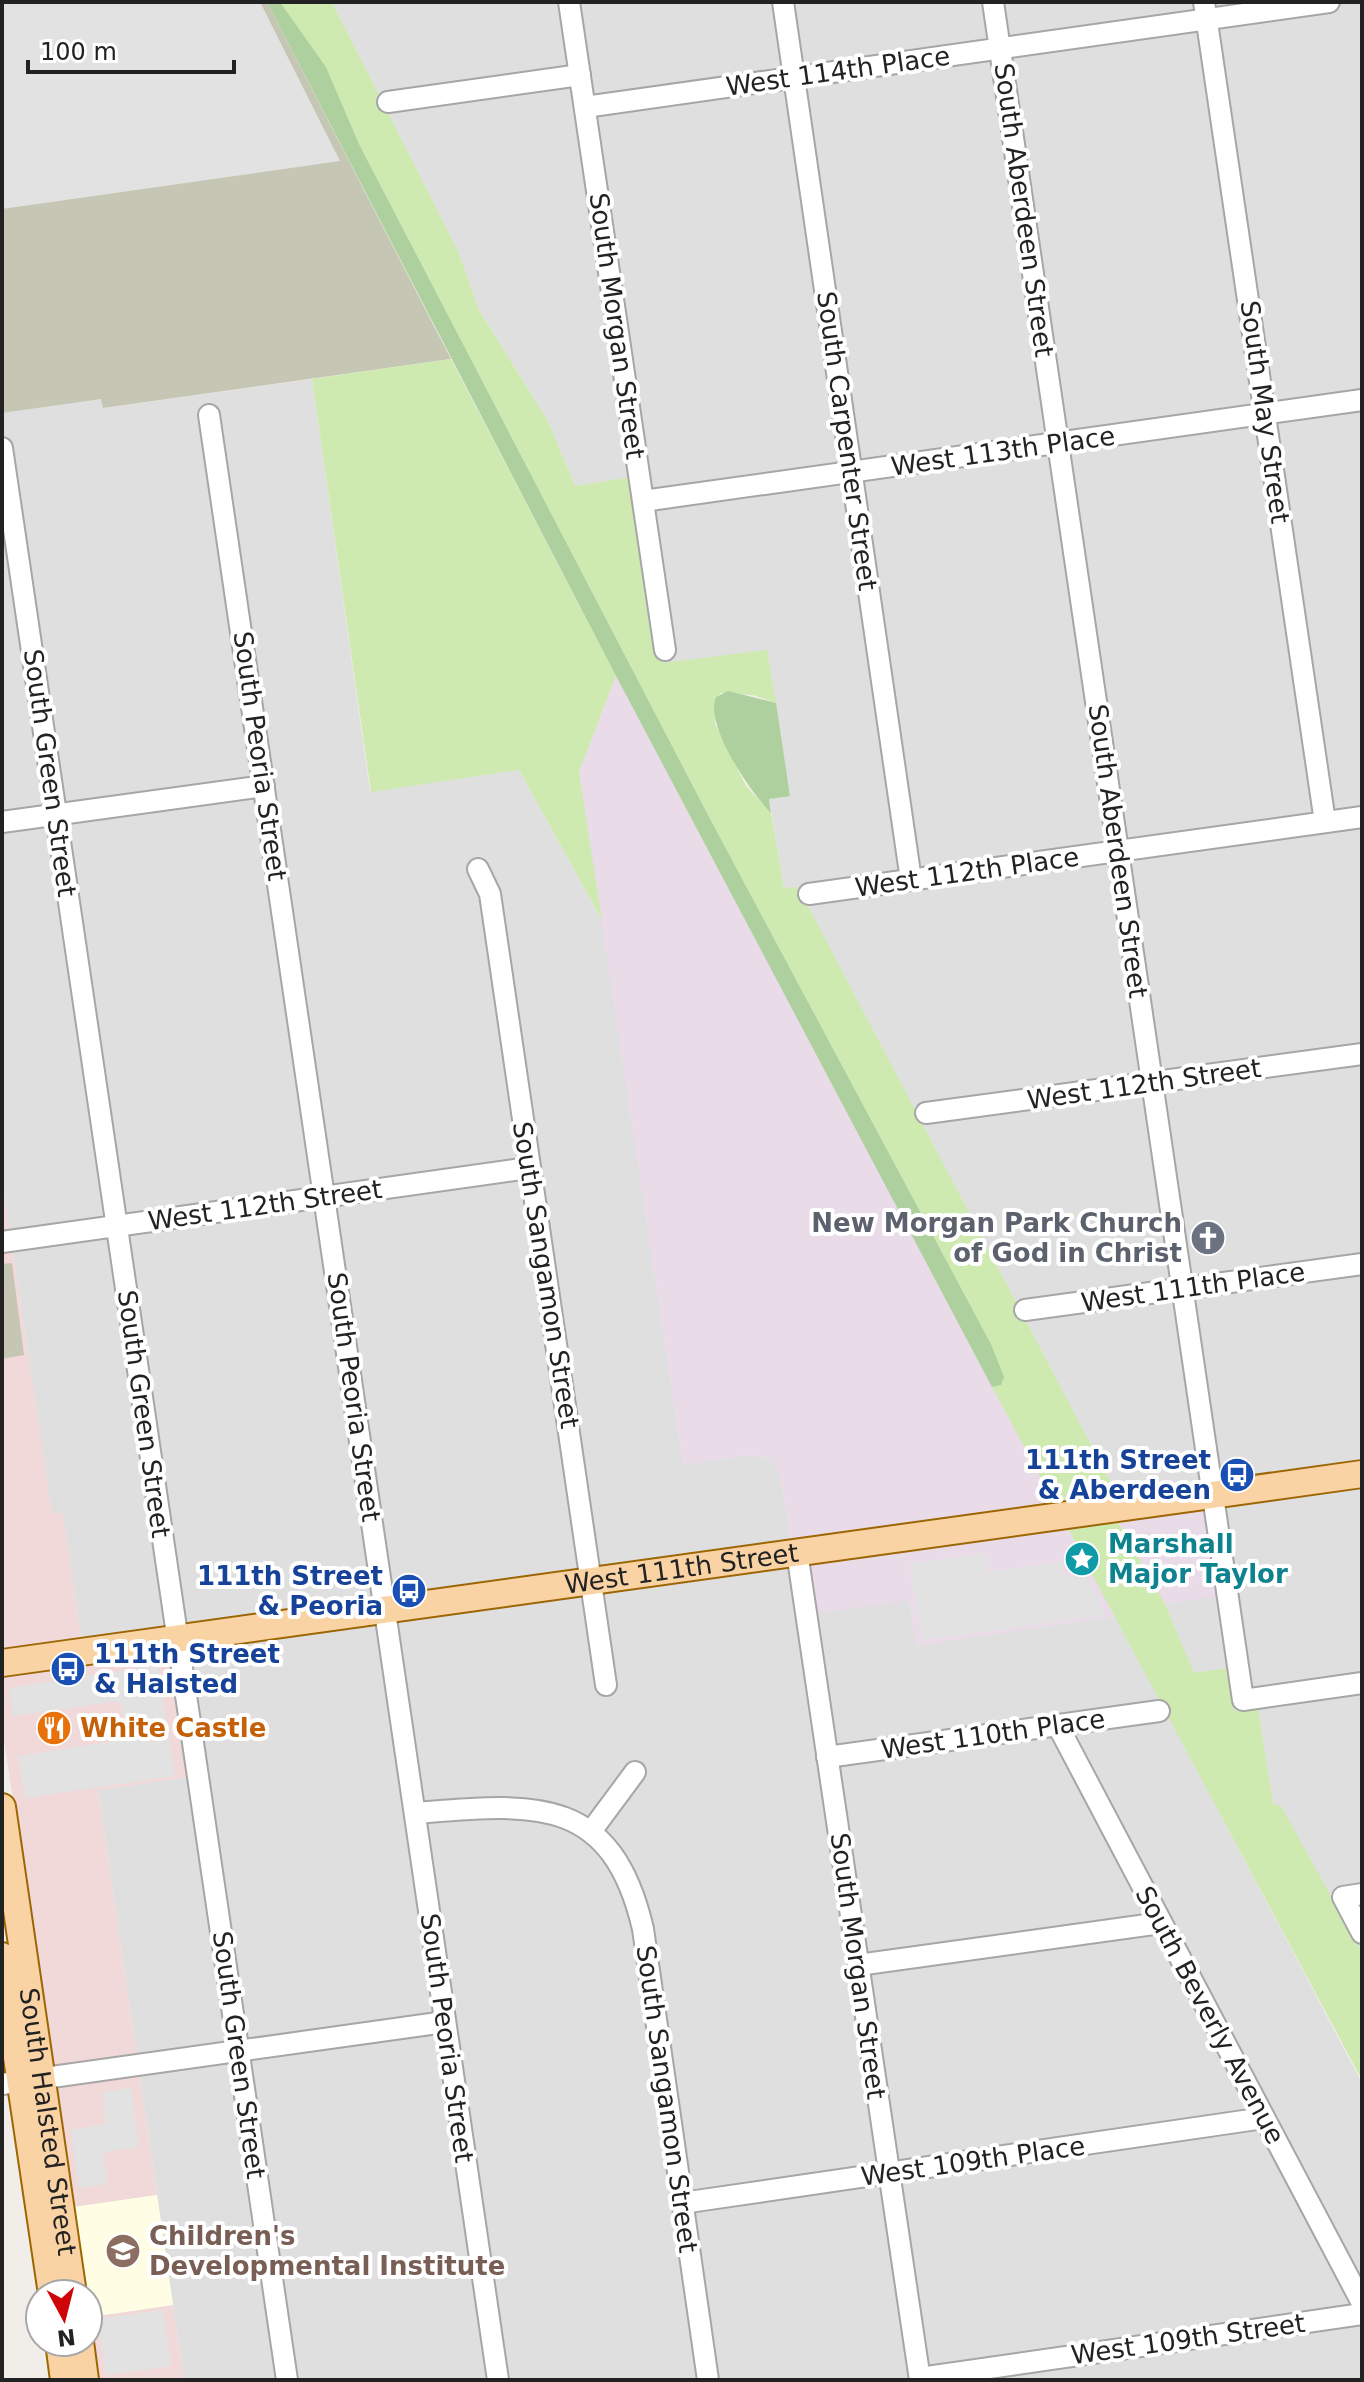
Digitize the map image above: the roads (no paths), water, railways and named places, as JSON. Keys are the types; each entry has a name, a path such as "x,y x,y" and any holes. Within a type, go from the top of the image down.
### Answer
{"main road":[{"name":"West 111th Street","path":"2,1663 1362,1474"},
{"name":"South Halsted Street","path":"2,1807 21,2082 69,2278"},
{"name":"South Halsted Street","path":"2,1956 50,2278"},
{"path":"61,2358 64,2380"},
{"path":"82,2358 85,2380"}],"street":[{"name":"South Morgan Street","path":"569,2 665,650"},
{"name":"South Carpenter Street","path":"783,2 911,880"},
{"name":"South Aberdeen Street","path":"993,2 1243,1700 1362,1683"},
{"name":"West 114th Place","path":"585,107 1000,48 1205,11 1329,2"},
{"name":"South May Street","path":"1205,11 1325,822"},
{"path":"388,102 580,75"},
{"name":"West 113th Place","path":"643,501 1362,400"},
{"name":"South Peoria Street","path":"209,415 498,2380"},
{"name":"South Green Street","path":"2,448 287,2380"},
{"path":"2,822 264,786"},
{"name":"West 112th Place","path":"809,894 1362,817"},
{"name":"South Sangamon Street","path":"478,869 490,894 606,1685"},
{"name":"West 112th Street","path":"926,1113 1362,1054"},
{"name":"West 112th Street","path":"2,1242 529,1168"},
{"name":"West 111th Place","path":"1025,1310 1362,1264"},
{"name":"South Morgan Street","path":"797,1552 920,2379"},
{"name":"West 110th Place","path":"827,1757 1159,1711"},
{"name":"South Beverly Avenue","path":"1058,1726 1362,2303"},
{"path":"592,1830 635,1772"},
{"name":"South Sangamon Street","path":"415,1813 523,1807 551,1813 592,1830 622,1869 638,1907 708,2380"},
{"path":"1352,1895 1362,1933"},
{"path":"858,1965 1161,1923"},
{"path":"21,2082 445,2022"},
{"name":"West 109th Place","path":"682,2203 1264,2118"},
{"name":"West 109th Street","path":"920,2379 1362,2314"}],"place":[{"name":"New Morgan Park Church of God in Christ","path":"1208,1238"},
{"name":"111th Street & Aberdeen","path":"1237,1475"},
{"name":"Marshall Major Taylor","path":"1082,1559"},
{"name":"111th Street & Peoria","path":"409,1591"},
{"name":"111th Street & Halsted","path":"68,1669"},
{"name":"White Castle","path":"54,1728"},
{"name":"Children's Developmental Institute","path":"123,2251"}]}
